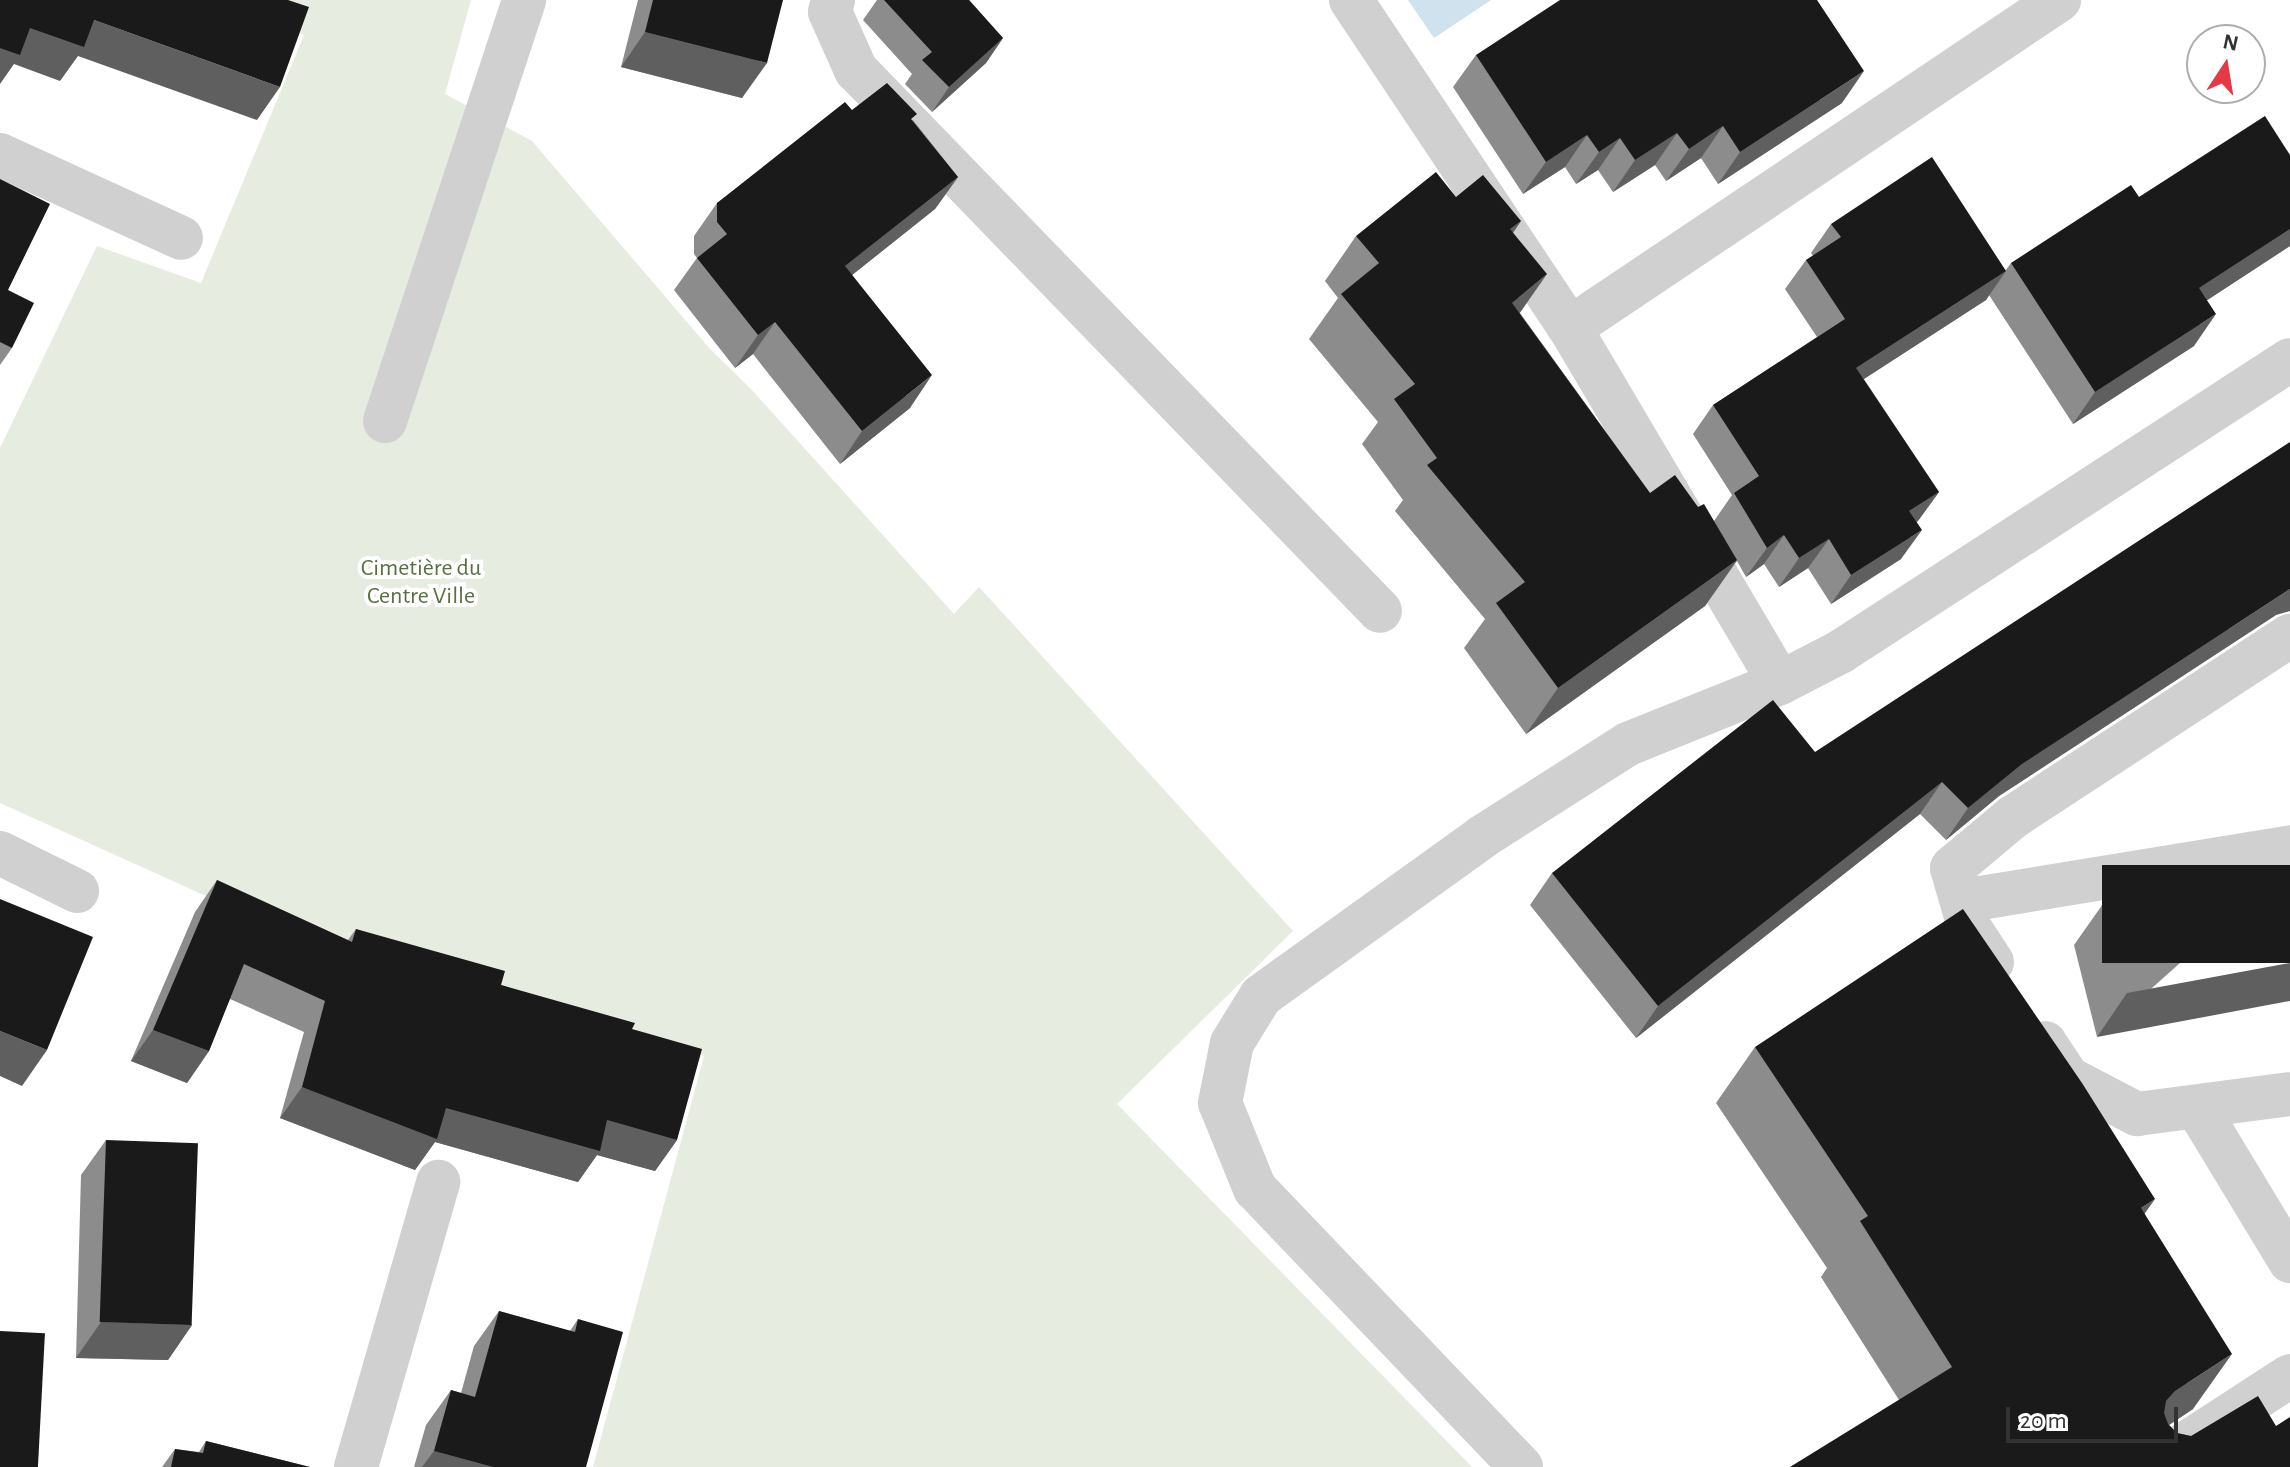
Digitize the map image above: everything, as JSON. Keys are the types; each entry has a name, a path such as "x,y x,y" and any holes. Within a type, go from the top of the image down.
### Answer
{"street":[{"path":"385,421 524,0"},
{"path":"833,0 830,12 856,70 1380,611"},
{"path":"1351,0 1570,328 1780,683"},
{"path":"1570,328 2059,0"},
{"path":"0,155 181,238"},
{"path":"1521,1467 1255,1189 1220,1103 1232,1043 1261,996 1482,837 1628,744 1780,683 1840,652 2290,360"},
{"path":"2290,636 2013,817 1952,868 1969,927 2068,1078 2137,1114 2198,1109 2290,1094"},
{"path":"1962,901 2290,847"},
{"path":"0,853 77,891"},
{"path":"2198,1109 2290,1261"},
{"path":"356,1467 438,1182"},
{"path":"2150,1467 2290,1376"}],"green space":[{"name":"Cimetière du Centre Ville","path":"220,0 471,0 445,94 532,141 710,349 751,389 954,614 979,587 1293,931 1117,1104 1472,1467 593,1467 704,1056 286,932 0,803 0,448 97,246 201,283 304,35"}],"water":[{"path":"1408,0 1491,0 1434,38"}],"building":[{"path":"0,0 288,0 309,7 280,87 94,20 84,47 30,28 20,55 0,48"},
{"path":"653,0 783,0 767,63 645,32"},
{"path":"884,0 969,0 1003,38 949,87 922,60 932,52"},
{"path":"1560,0 1817,0 1864,71 1740,152 1723,126 1689,149 1677,133 1635,160 1620,138 1599,152 1587,135 1546,162 1476,55"},
{"path":"887,83 917,114 911,119 958,177 845,266 932,375 862,431 775,322 758,335 697,258 727,234 717,222 717,203 845,102 852,110"},
{"path":"2265,116 2290,155 2290,229 2199,288 2216,314 2095,392 2011,263 2131,185 2139,197"},
{"path":"1932,157 2006,271 1856,368 1939,492 1909,511 1922,530 1851,575 1829,539 1799,558 1784,535 1767,548 1734,493 1759,476 1713,405 1845,319 1806,260 1841,237 1831,224"},
{"path":"1436,172 1456,197 1483,175 1521,221 1510,229 1547,274 1512,303 1650,493 1675,475 1698,507 1704,504 1737,560 1558,688 1496,603 1525,582 1427,465 1437,458 1394,399 1415,384 1341,294 1379,263 1356,236"},
{"path":"0,179 50,204 8,290 34,303 12,348 0,342"},
{"path":"2290,442 2290,589 2022,764 1968,808 1942,782 1658,1006 1552,873 1773,700 1815,752"},
{"path":"2102,865 2290,865 2290,963 2102,963"},
{"path":"217,880 352,942 356,929 505,971 501,985 635,1023 632,1029 702,1049 677,1140 607,1120 600,1151 446,1108 437,1139 302,1087 325,1001 244,964 209,1051 153,1030"},
{"path":"0,899 93,937 47,1050 0,1031"},
{"path":"1963,909 2082,1083 2155,1199 2141,1208 2232,1354 2175,1391 2166,1401 2164,1413 2168,1424 2177,1433 2191,1436 2258,1396 2276,1426 2290,1417 2290,1467 1790,1467 1952,1367 1860,1221 1868,1216 1755,1047"},
{"path":"106,1140 198,1143 192,1325 100,1322"},
{"path":"499,1311 575,1332 578,1319 623,1332 586,1467 493,1467 434,1451 451,1390 475,1397"},
{"path":"0,1331 45,1333 38,1467 0,1467"},
{"path":"206,1441 310,1467 171,1467 175,1449 203,1453"}]}
